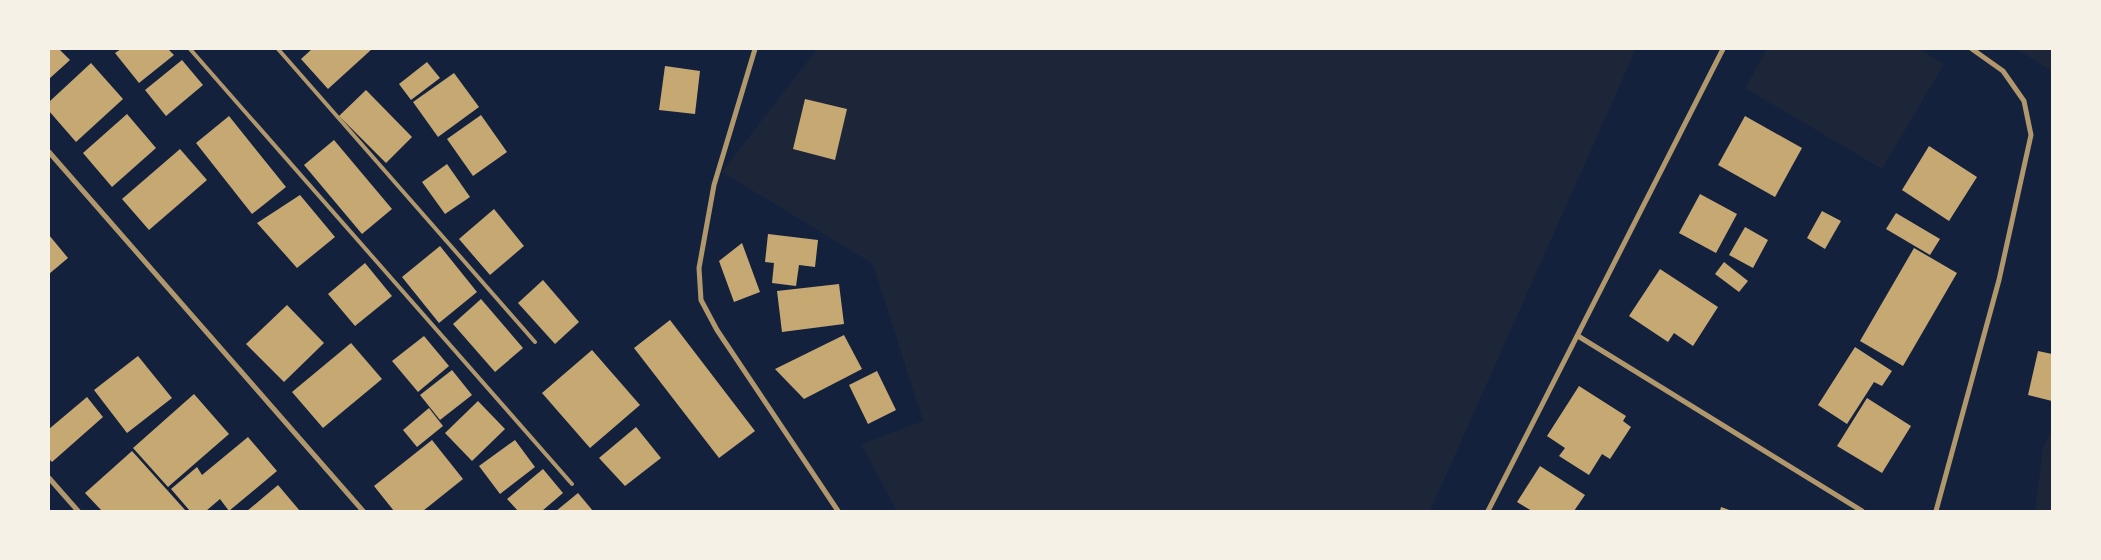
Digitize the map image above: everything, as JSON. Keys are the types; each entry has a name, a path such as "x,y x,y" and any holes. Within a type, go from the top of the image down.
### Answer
{"street":[{"path":"755,49 714,185 699,268 701,300 717,330 838,511"},
{"path":"1488,511 1724,49"},
{"path":"1936,511 1999,280 2031,135 2024,101 2003,71 1972,49"},
{"path":"49,152 363,511"},
{"path":"1578,336 1862,511"},
{"path":"49,478 78,511"}],"lane":[{"path":"190,49 572,484"},
{"path":"278,49 535,342"}],"shaded area":[{"path":"817,49 1636,49 1430,511 897,511 861,444 923,421 873,264 722,172"},
{"path":"1767,49 1919,49 1944,64 1882,169 1745,88"},
{"path":"2017,49 2052,49 2052,72"},
{"path":"2052,430 2052,511 2035,511 2043,447"}],"building":[{"path":"49,49 59,49 70,60 49,79"},
{"path":"121,49 168,49 174,55 139,83 115,53"},
{"path":"312,49 372,49 328,89 301,59"},
{"path":"182,60 203,85 166,116 145,90"},
{"path":"427,62 440,78 411,100 399,84"},
{"path":"91,63 123,99 76,142 49,111 49,102"},
{"path":"665,66 700,71 695,114 659,110"},
{"path":"454,73 479,107 438,137 413,102"},
{"path":"366,90 412,137 386,163 339,116"},
{"path":"805,99 847,109 835,160 793,149"},
{"path":"127,114 156,148 112,187 83,153"},
{"path":"481,115 507,152 473,176 447,139"},
{"path":"229,116 286,187 252,214 196,143"},
{"path":"1745,116 1802,148 1775,197 1718,165"},
{"path":"334,140 392,209 362,234 304,165"},
{"path":"1929,146 1977,177 1949,221 1902,190"},
{"path":"180,149 207,180 149,230 122,199"},
{"path":"447,164 470,197 445,214 422,182"},
{"path":"1700,194 1737,214 1716,253 1679,233"},
{"path":"300,195 335,237 297,268 257,223"},
{"path":"494,209 524,246 490,275 459,239"},
{"path":"1822,211 1841,221 1825,249 1807,238"},
{"path":"1896,213 1940,239 1930,255 1886,229"},
{"path":"1745,227 1768,240 1753,268 1729,255"},
{"path":"768,234 818,240 815,267 799,265 796,286 772,283 774,263 765,262"},
{"path":"49,235 68,258 49,274"},
{"path":"742,243 760,292 734,302 719,261"},
{"path":"440,246 477,292 439,323 402,277"},
{"path":"1914,248 1957,273 1903,366 1860,341"},
{"path":"1724,262 1748,281 1739,292 1715,274"},
{"path":"365,263 392,296 355,326 328,294"},
{"path":"1660,269 1718,307 1693,346 1674,333 1668,342 1629,316"},
{"path":"543,280 579,322 555,344 518,303"},
{"path":"839,284 844,324 782,332 777,291"},
{"path":"481,299 523,348 495,372 453,324"},
{"path":"287,305 324,343 284,382 246,344"},
{"path":"670,320 755,431 719,458 634,348"},
{"path":"844,335 862,369 804,399 775,369"},
{"path":"424,336 449,366 418,392 392,361"},
{"path":"351,343 382,379 323,428 292,392"},
{"path":"1855,347 1892,371 1882,386 1874,382 1847,424 1818,405"},
{"path":"592,350 640,405 590,448 542,393"},
{"path":"2038,351 2052,354 2052,401 2028,395"},
{"path":"138,356 172,398 127,433 94,390"},
{"path":"452,370 472,395 440,420 420,395"},
{"path":"877,371 896,410 868,424 849,385"},
{"path":"1579,386 1626,416 1623,421 1631,427 1610,459 1602,454 1589,475 1559,456 1565,448 1547,436"},
{"path":"194,394 229,434 168,487 133,448"},
{"path":"87,397 103,417 52,462 49,459 49,429"},
{"path":"1867,398 1911,426 1882,473 1837,446"},
{"path":"478,401 505,429 472,461 445,433"},
{"path":"429,408 443,426 417,447 403,430"},
{"path":"636,427 661,458 625,486 599,458"},
{"path":"248,437 277,471 229,511 220,499 206,511 190,511 171,489 197,467 202,475"},
{"path":"432,440 463,479 423,511 394,511 374,486"},
{"path":"515,440 535,467 500,494 479,466"},
{"path":"132,451 186,511 102,511 85,493"},
{"path":"1540,466 1585,495 1574,511 1532,511 1517,502"},
{"path":"543,469 563,493 542,511 518,511 507,499"},
{"path":"278,485 300,511 247,511"},
{"path":"578,493 593,511 556,511"},
{"path":"1721,507 1732,511 1720,511"}]}
